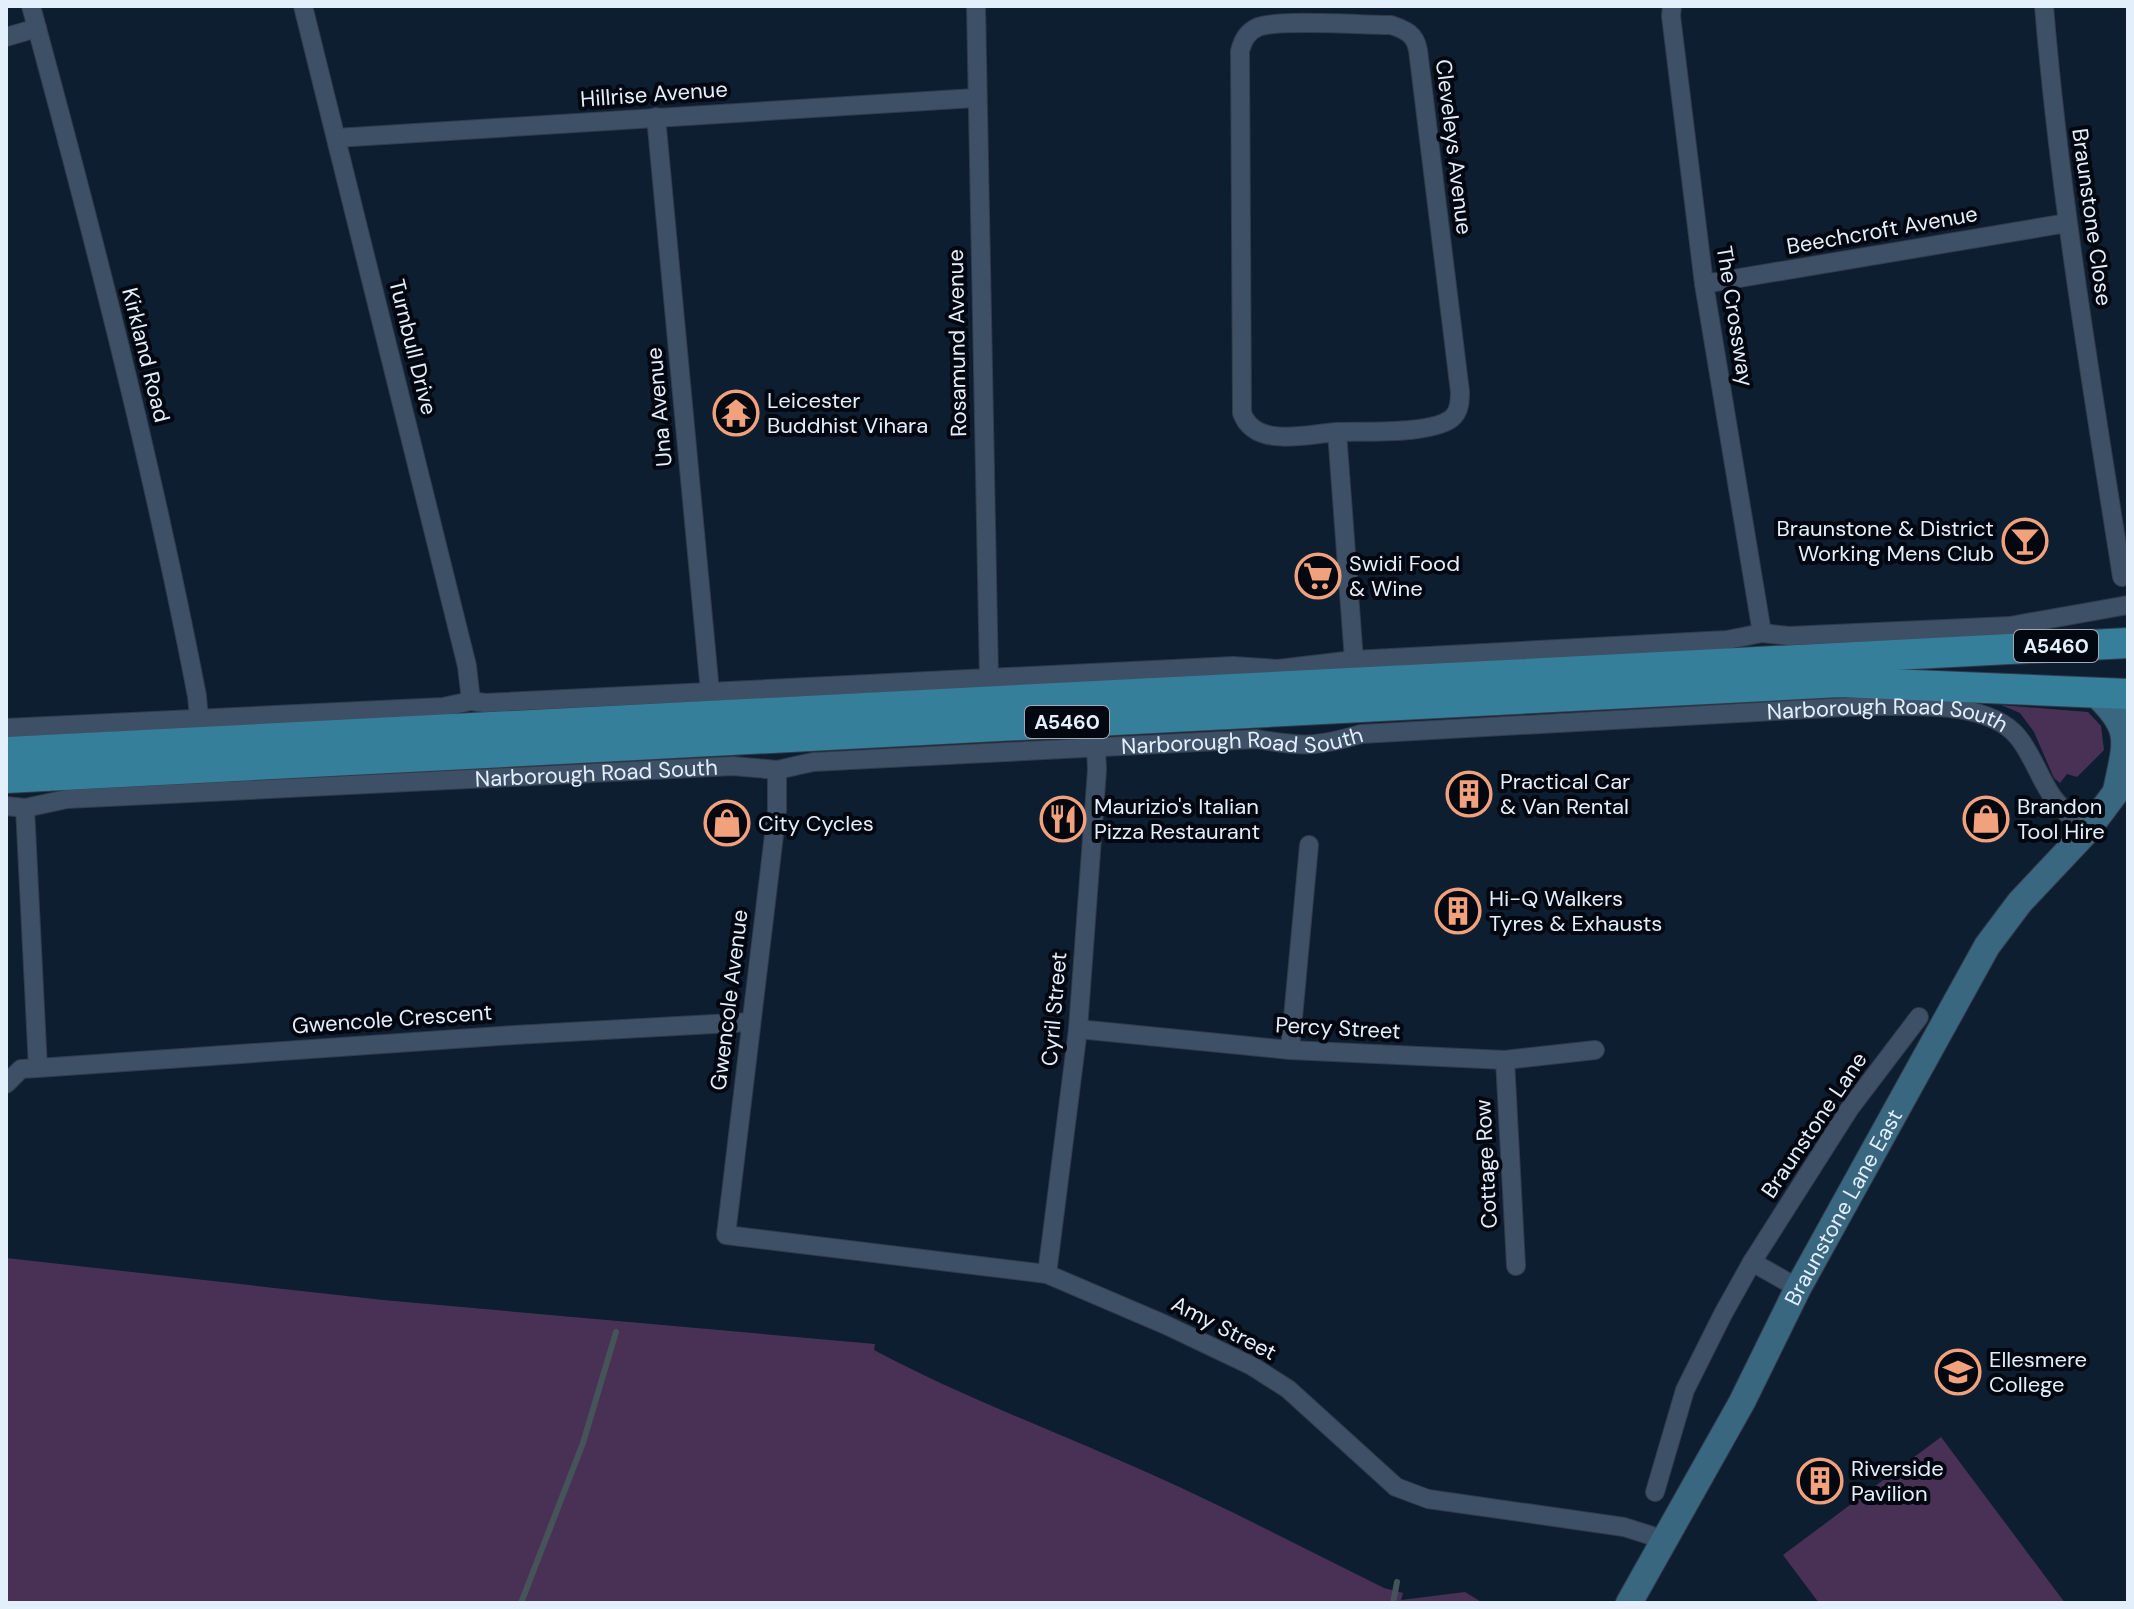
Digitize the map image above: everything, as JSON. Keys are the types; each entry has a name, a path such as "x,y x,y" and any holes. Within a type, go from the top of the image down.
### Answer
{"main road":[{"name":"A5460","path":"6,752 1993,649 2125,645"},
{"name":"Narborough Road South","path":"6,778 1840,682 2128,694"}],"street":[{"name":"Kirkland Road","path":"31,6 84,202 166,539 199,719"},
{"name":"Turnbull Drive","path":"303,6 467,666 471,701"},
{"name":"Rosamund Avenue","path":"976,6 975,98 989,679"},
{"name":"The Crossway","path":"1672,6 1704,284 1762,633"},
{"name":"Braunstone Close","path":"2044,6 2067,223 2122,577"},
{"name":"Cleveleys Avenue","path":"1268,24 1391,25 1408,32 1416,40 1418,50 1459,404 1454,416 1432,427 1337,432 1270,436 1251,428 1242,413 1240,51 1249,32 1268,24"},
{"path":"6,37 37,28"},
{"name":"Hillrise Avenue","path":"336,138 975,98"},
{"name":"Una Avenue","path":"656,117 710,692"},
{"name":"Beechcroft Avenue","path":"1704,284 2067,223"},
{"path":"1337,432 1354,660"},
{"path":"6,728 443,707 471,701 485,703 1233,666 1278,669 1354,660 1727,640 1762,633 1789,636 1908,633 1930,629 2010,626 2128,605"},
{"path":"1930,629 1993,649"},
{"path":"2096,694 2118,715 2124,727 2124,792"},
{"name":"Narborough Road South","path":"6,806 25,808 67,799 733,766 777,770 813,762 1257,739 1293,745 1324,745 1361,734 1865,706 1939,708 1973,713 2006,725 2025,747 2054,798 2086,832"},
{"name":"Cyril Street","path":"1047,1274 1078,1029 1097,770 1096,748"},
{"name":"Gwencole Avenue","path":"726,1235 777,810 777,770"},
{"name":"Braunstone Lane East","path":"1629,1603 1742,1402 1798,1288 1987,946 2020,902 2124,792"},
{"path":"25,808 38,1068"},
{"path":"1290,1050 1309,845"},
{"name":"Braunstone Lane","path":"1655,1492 1685,1390 1752,1262 1850,1108 1919,1017"},
{"name":"Gwencole Crescent","path":"6,1084 21,1069 750,1022"},
{"name":"Percy Street","path":"1078,1029 1290,1050 1505,1060 1595,1050"},
{"name":"Cottage Row","path":"1505,1060 1516,1266"},
{"name":"Amy Street","path":"726,1235 1047,1274 1252,1366 1288,1389 1396,1487 1428,1499 1624,1527 1665,1540"},
{"path":"1752,1262 1798,1288"}],"shaded area":[{"path":"2001,705 2088,712 2101,726 2104,750 2077,777 2067,774 2060,783 2054,778 2034,732 2020,713"},
{"path":"6,1258 383,1300 875,1344 874,1350 942,1384 1153,1475 1384,1588 1403,1593 1401,1600 1465,1592 1483,1603 6,1603"},
{"path":"1941,1437 2065,1603 1819,1603 1783,1555"}],"waterway":[{"path":"521,1603 583,1443 616,1332"},
{"path":"1393,1603 1397,1582"}],"place":[{"name":"Leicester Buddhist Vihara","path":"736,413"},
{"name":"Braunstone & District Working Mens Club","path":"2025,541"},
{"name":"Swidi Food & Wine","path":"1318,576"},
{"name":"Practical Car & Van Rental","path":"1469,794"},
{"name":"Maurizio's Italian Pizza Restaurant","path":"1063,819"},
{"name":"Brandon Tool Hire","path":"1986,819"},
{"name":"City Cycles","path":"727,823"},
{"name":"Hi-Q Walkers Tyres & Exhausts","path":"1458,911"},
{"name":"Ellesmere College","path":"1958,1372"},
{"name":"Riverside Pavilion","path":"1820,1481"}]}
